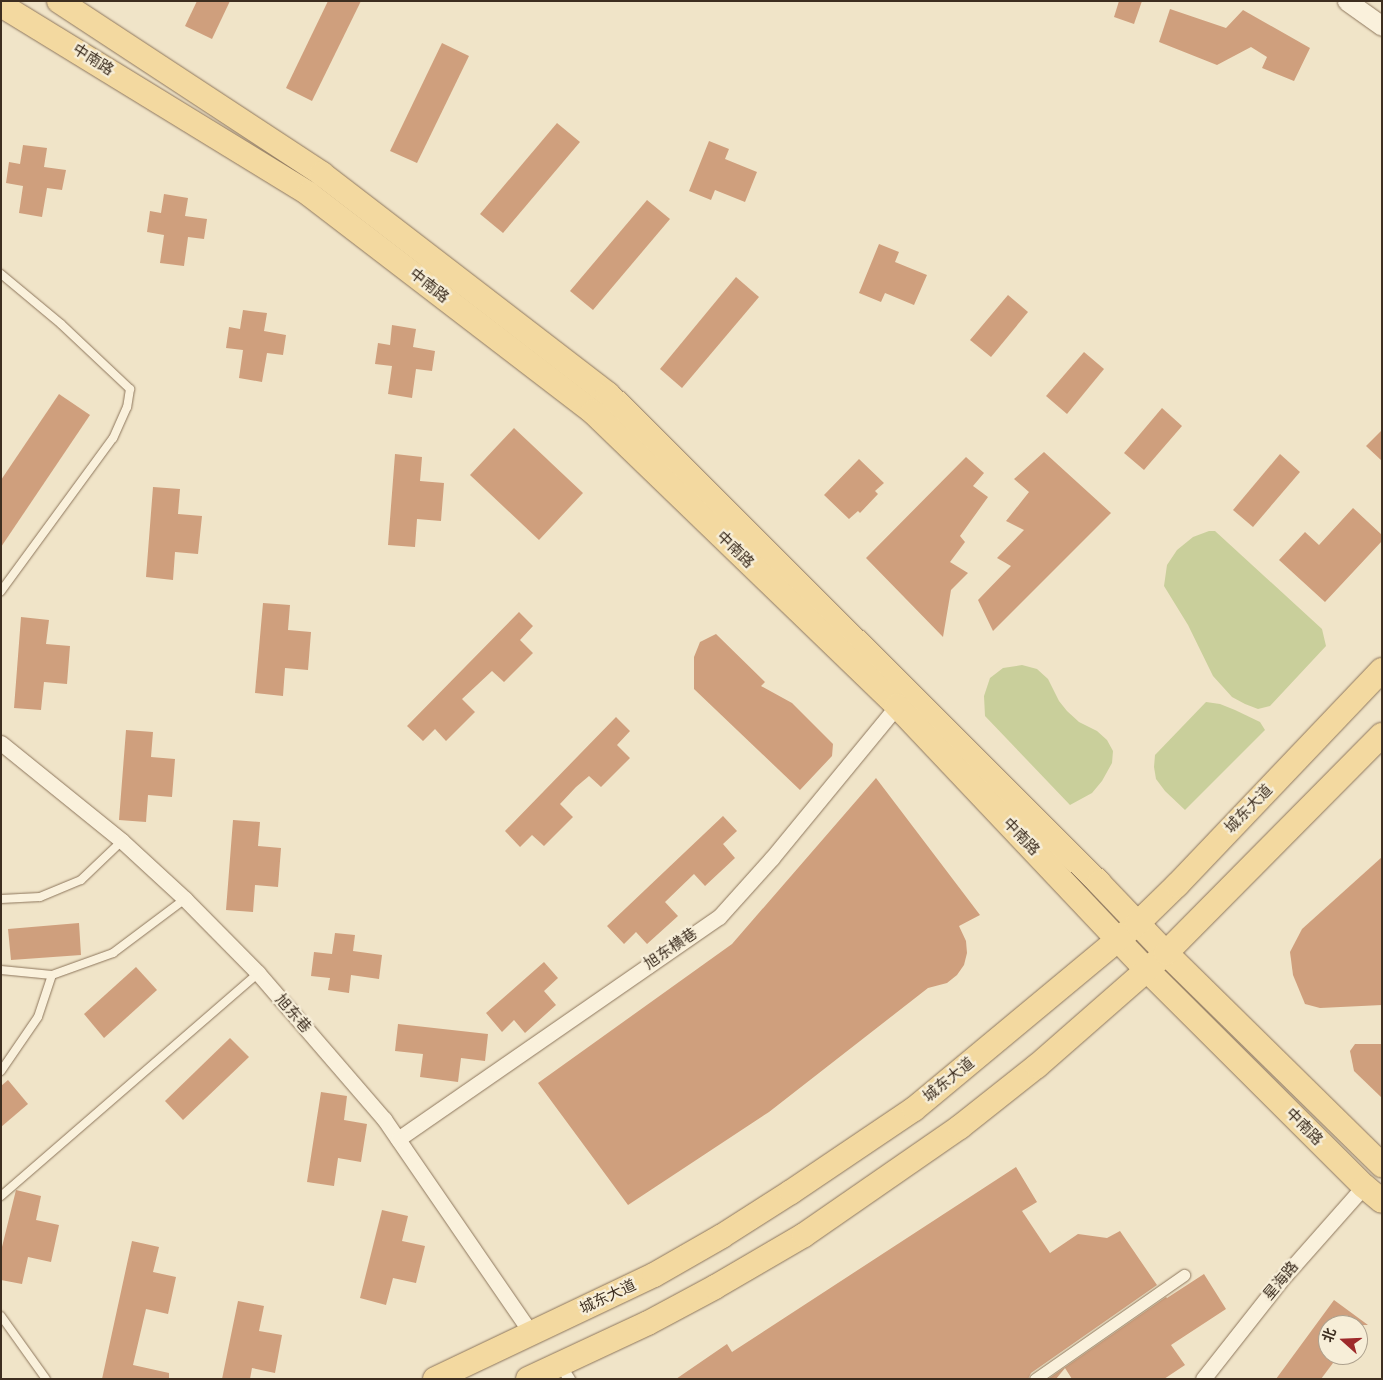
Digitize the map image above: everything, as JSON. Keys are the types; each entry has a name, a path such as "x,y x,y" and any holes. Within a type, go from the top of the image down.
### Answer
{"main road":[{"name":"中南路","path":"59,1 322,174 608,394 1099,882 1166,953 1382,1165"},
{"name":"中南路","path":"6,8 309,194 593,412 896,706 1148,970 1373,1194"},
{"name":"城东大道","path":"435,1379 654,1275 722,1236 849,1154 914,1109 1137,924 1382,670"},
{"path":"528,1379 564,1372 804,1235 960,1128 1037,1066 1148,970 1382,735"}],"street":[{"path":"1346,1 1382,26"},
{"name":"旭东横巷","path":"398,1139 719,917 772,858 896,706"},
{"name":"旭东巷","path":"1,743 122,842 185,899 258,974 384,1119 531,1333"},
{"name":"星海路","path":"1203,1379 1280,1281 1373,1194"},
{"path":"1035,1379 1184,1276"}],"lane":[{"path":"1,274 61,324 130,389 127,407 113,438 1,591"},
{"path":"1,899 40,897 81,880 122,842"},
{"path":"1,970 52,975 113,953 185,899"},
{"path":"1,1196 258,974"},
{"path":"1,1071 38,1017 52,975"},
{"path":"1,1316 46,1379"}],"green space":[{"path":"1209,531 1215,531 1322,629 1326,646 1270,706 1258,709 1245,704 1232,697 1213,676 1188,625 1164,586 1167,565 1177,550 1193,537"},
{"path":"1022,665 1037,669 1048,679 1059,701 1067,711 1079,722 1097,731 1107,740 1113,751 1112,763 1102,781 1092,793 1070,805 985,716 984,696 990,678 1003,668"},
{"path":"1206,702 1220,704 1235,710 1260,722 1265,730 1185,810 1165,791 1156,779 1155,755"}],"building":[{"path":"197,1 230,1 212,39 185,26"},
{"path":"328,1 361,1 312,101 286,88"},
{"path":"1119,1 1142,1 1134,24 1114,17"},
{"path":"1170,9 1226,28 1243,10 1310,48 1294,81 1262,68 1267,57 1251,47 1217,65 1159,42"},
{"path":"442,43 469,56 417,163 390,151"},
{"path":"557,123 580,142 503,233 480,214"},
{"path":"709,141 729,149 725,159 757,172 745,202 715,190 711,200 689,191"},
{"path":"23,145 47,148 44,167 66,170 62,190 47,188 42,217 19,213 23,186 6,183 9,162 20,164"},
{"path":"164,194 188,198 185,216 207,219 204,239 188,237 184,266 160,263 164,235 147,232 150,211 161,213"},
{"path":"647,200 670,219 593,310 570,291"},
{"path":"879,244 899,252 895,262 927,275 914,305 885,293 881,302 859,293"},
{"path":"736,277 759,297 682,388 660,369"},
{"path":"1008,295 1028,312 991,357 970,340"},
{"path":"243,310 267,313 264,331 286,335 283,355 267,353 262,382 239,378 243,350 226,348 229,327 240,329"},
{"path":"392,325 416,329 413,347 435,351 432,371 416,369 412,398 388,394 392,366 375,364 378,343 390,345"},
{"path":"1084,352 1104,369 1067,414 1046,396"},
{"path":"59,394 90,415 1,547 1,480"},
{"path":"1162,408 1182,426 1144,470 1124,453"},
{"path":"514,428 583,493 539,540 470,475"},
{"path":"1382,430 1382,461 1366,446"},
{"path":"1044,452 1111,513 993,631 978,600 1011,566 997,558 1024,530 1006,521 1029,492 1014,479"},
{"path":"395,454 422,457 420,481 444,483 441,521 417,519 415,547 388,545"},
{"path":"1280,454 1300,472 1253,527 1233,510"},
{"path":"966,457 984,473 973,486 988,497 960,536 965,542 950,562 968,573 951,590 943,637 866,558"},
{"path":"859,459 884,483 875,491 878,494 860,513 858,511 849,519 824,495"},
{"path":"153,487 180,489 178,514 202,516 198,554 175,552 173,580 146,577"},
{"path":"1353,508 1382,535 1382,541 1325,602 1279,560 1305,532 1319,545"},
{"path":"263,603 290,605 288,630 311,632 308,670 285,668 283,696 255,693"},
{"path":"519,612 533,626 520,640 533,653 504,682 492,671 462,699 475,712 446,741 435,729 423,741 407,726"},
{"path":"21,617 49,620 46,644 70,646 67,684 44,682 41,710 14,708"},
{"path":"716,634 765,682 761,686 792,703 833,744 832,756 800,790 694,689 694,657 700,642"},
{"path":"616,717 630,731 617,745 630,758 601,787 589,776 576,787 560,804 573,817 544,846 532,835 520,847 505,831"},
{"path":"126,730 153,732 151,757 175,759 172,797 148,795 146,822 119,820"},
{"path":"876,778 980,915 959,926 966,941 967,953 964,965 957,975 947,983 928,988 769,1112 628,1205 538,1083 732,944"},
{"path":"723,816 737,831 723,844 735,858 705,886 694,874 665,902 678,916 647,944 636,932 624,944 607,926"},
{"path":"233,820 260,822 258,846 281,848 278,887 255,885 253,912 226,910"},
{"path":"1382,857 1382,1005 1320,1008 1305,1004 1293,975 1290,952 1302,929"},
{"path":"79,923 81,955 11,960 8,929"},
{"path":"335,933 355,935 353,951 382,955 379,979 351,975 349,993 328,990 330,978 311,976 314,952 332,954"},
{"path":"544,962 558,978 544,991 556,1005 525,1033 514,1020 502,1032 486,1013"},
{"path":"136,967 157,990 104,1038 84,1014"},
{"path":"398,1024 488,1034 485,1061 461,1058 458,1082 420,1077 423,1054 395,1051"},
{"path":"230,1038 249,1057 183,1120 165,1101"},
{"path":"1355,1044 1382,1044 1382,1098 1354,1071 1350,1051"},
{"path":"8,1080 28,1104 1,1127 1,1086"},
{"path":"321,1092 347,1096 344,1120 367,1124 361,1162 338,1158 334,1186 307,1182"},
{"path":"1016,1167 1037,1202 1022,1211 1050,1253 1078,1234 1107,1238 1120,1231 1157,1285 1031,1373 1028,1379 676,1379 727,1344 732,1352"},
{"path":"16,1190 41,1196 36,1220 59,1225 51,1262 28,1257 22,1284 1,1280 1,1251"},
{"path":"382,1210 408,1216 402,1241 425,1246 416,1283 393,1278 386,1305 360,1298"},
{"path":"132,1241 159,1247 153,1272 176,1277 168,1314 146,1309 133,1365 169,1373 169,1379 102,1379"},
{"path":"1204,1274 1226,1309 1171,1345 1185,1365 1164,1379 1072,1379 1065,1368 1056,1379 1048,1379 1166,1297"},
{"path":"1334,1300 1354,1315 1323,1315"},
{"path":"238,1301 264,1306 259,1331 282,1335 275,1373 252,1368 250,1379 222,1379"},
{"path":"1318,1322 1318,1365 1332,1365 1321,1379 1276,1379"}]}
